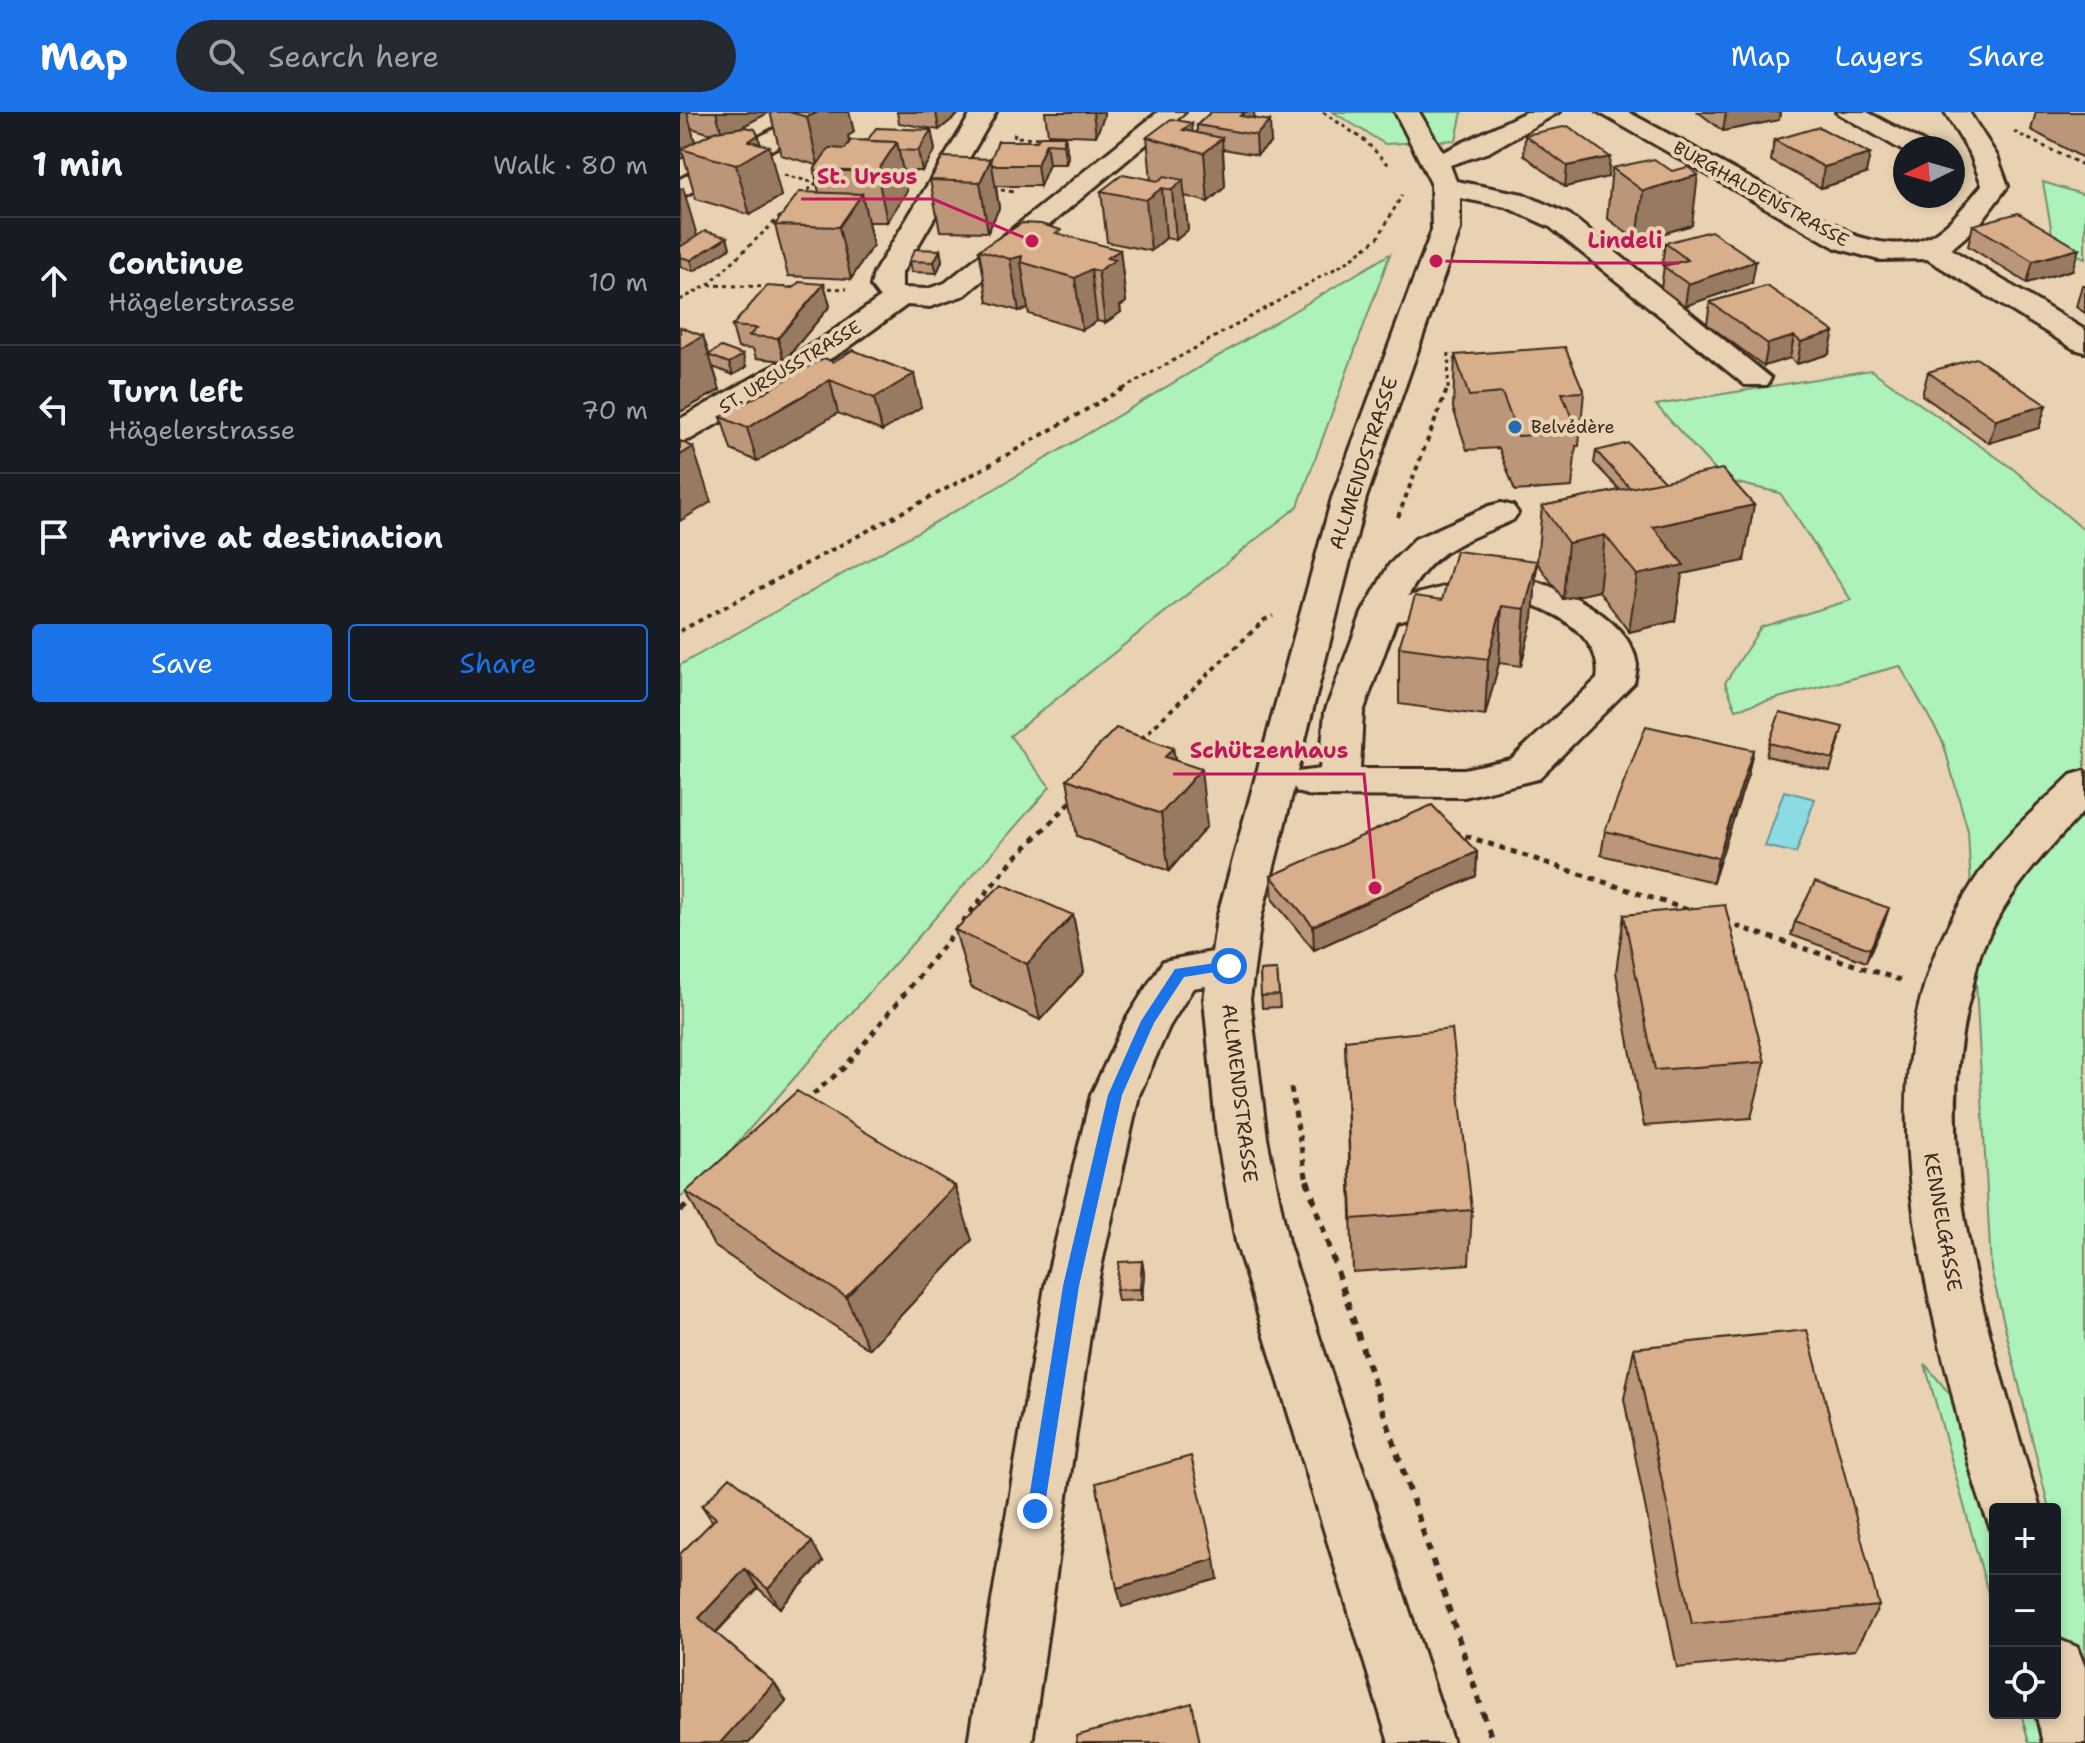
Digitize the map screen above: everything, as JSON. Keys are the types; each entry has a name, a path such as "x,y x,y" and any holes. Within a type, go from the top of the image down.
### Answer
{"street":[{"path":"680,190 825,112"},
{"path":"984,112 888,273 885,286 898,298 930,298 955,289 1173,112"},
{"path":"1407,112 1436,161 1449,198 1499,196 1560,221 1756,378"},
{"path":"1436,161 1475,151 1511,127 1547,112"},
{"name":"BURGHALDENSTRASSE","path":"1610,112 1846,242 1879,252 1933,250"},
{"path":"1848,112 1893,136"},
{"path":"1957,112 1984,156 1995,186"},
{"path":"1967,173 1995,186"},
{"path":"1995,186 1968,220 1933,250 2085,343"},
{"name":"ALLMENDSTRASSE","path":"1421,1743 1262,1242 1230,1045 1229,966 1319,607 1354,482 1443,242 1449,198"},
{"name":"ST. URSUSSTRASSE","path":"680,432 834,344 898,298"},
{"path":"1339,783 1344,712 1380,613 1407,565 1427,546 1501,513"},
{"path":"1277,781 1464,783 1524,769 1615,683 1620,671 1620,656 1601,633 1580,616 1542,597 1501,587 1380,613"},
{"name":"KENNELGASSE","path":"2009,1503 1956,1300 1933,1187 1928,1094 1933,1043 1944,995 1969,926 1993,884 2053,812 2085,785"},
{"path":"1000,1743 1071,1286 1115,1095 1148,1021 1179,973 1229,966"},
{"path":"2061,1691 2075,1743"}],"path":[{"path":"1323,112 1364,140 1393,169"},
{"path":"2006,128 2085,166"},
{"path":"1017,137 1047,138"},
{"path":"680,300 708,285 816,183 777,173"},
{"path":"680,631 970,476 1347,262 1378,238 1396,210 1406,184"},
{"path":"992,189 1006,191"},
{"path":"708,285 857,289"},
{"path":"1427,546 1388,541 1448,392"},
{"path":"1139,741 1174,711 1264,620 1289,609 1319,607"},
{"path":"801,1105 846,1066 1011,862 1082,790"},
{"path":"1451,831 1705,916"},
{"path":"1720,921 1944,995"},
{"path":"1290,1079 1308,1188 1493,1743"},
{"path":"680,1211 700,1193"}],"green space":[{"path":"1333,112 1462,112 1456,140 1385,144"},
{"path":"2043,182 2085,195 2085,258 2054,245"},
{"path":"1390,254 1298,506 1010,736 1050,787 725,1157 680,1198 680,665 998,487"},
{"path":"1871,370 2012,468 2085,531 2085,1743 2029,1743 2023,1719 2061,1719 2061,1503 2048,1503 1991,1269 1968,831 1943,742 1900,666 1736,709 1725,683 1761,627 1851,600 1780,493 1724,480 1656,405"},
{"path":"1925,1364 2039,1503 1989,1503 1989,1596"}],"water":[{"path":"1784,791 1815,799 1796,853 1765,846"}],"building":[{"path":"789,112 818,112 807,117"},
{"path":"1211,112 1245,112 1240,116 1270,121 1256,135 1197,125"},
{"path":"1171,119 1192,123 1183,130 1222,138 1204,153 1147,137"},
{"path":"1568,126 1610,157 1567,166 1525,135"},
{"path":"745,127 755,129 758,135 749,141 769,146 736,165 681,149 716,131"},
{"path":"1819,127 1870,154 1824,167 1774,140"},
{"path":"876,128 931,130 918,151 899,150 897,142 867,141"},
{"path":"1040,136 1065,136 1063,144 1046,143 1037,165 992,165 991,159 998,141 1037,141"},
{"path":"851,140 897,142 877,172 814,170 829,148 845,149"},
{"path":"943,157 991,159 980,182 930,180"},
{"path":"1654,159 1672,171 1688,167 1698,175 1643,191 1612,168"},
{"path":"1123,174 1158,181 1165,176 1183,180 1172,190 1162,188 1146,200 1101,191"},
{"path":"799,192 862,194 839,227 775,225"},
{"path":"2018,213 2079,249 2033,261 1973,225"},
{"path":"1022,223 1041,224 1061,230 1056,233 1120,250 1107,258 1115,260 1098,271 1091,269 1075,278 1021,262 1022,256 1010,259 979,250"},
{"path":"705,231 727,237 691,260 680,257 680,247"},
{"path":"1711,231 1756,261 1688,284 1663,266 1688,260 1665,243"},
{"path":"915,249 940,250 934,262 909,261"},
{"path":"799,282 824,284 778,338 749,336 757,328 732,326 767,286 793,288"},
{"path":"1767,286 1834,332 1801,342 1794,336 1768,344 1710,302"},
{"path":"680,327 703,336 680,349"},
{"path":"721,347 743,355 729,363 708,355"},
{"path":"1565,347 1584,392 1562,393 1577,432 1518,436 1502,393 1469,396 1455,355"},
{"path":"853,350 914,374 874,398 830,380 747,428 721,417 824,358 833,362"},
{"path":"1976,358 2046,405 1996,420 1928,372"},
{"path":"680,441 693,447 680,455"},
{"path":"1628,443 1664,481 1630,488 1596,451"},
{"path":"1722,469 1754,505 1653,527 1684,565 1637,575 1605,535 1568,543 1542,506"},
{"path":"1456,551 1537,561 1525,609 1502,606 1488,659 1399,647 1415,596 1442,600"},
{"path":"1780,712 1843,727 1833,759 1769,743"},
{"path":"1646,726 1753,750 1718,858 1605,831"},
{"path":"1116,728 1173,748 1165,757 1201,769 1161,814 1067,779"},
{"path":"1432,805 1477,852 1313,926 1271,876"},
{"path":"1815,882 1889,908 1870,949 1795,922"},
{"path":"1002,884 1073,915 1027,964 955,930"},
{"path":"1725,905 1765,1062 1655,1070 1624,915"},
{"path":"1277,970 1279,995 1261,996 1260,971"},
{"path":"1452,1029 1472,1210 1352,1219 1345,1040"},
{"path":"797,1091 955,1186 846,1297 686,1192"},
{"path":"1142,1261 1140,1289 1116,1290 1119,1262"},
{"path":"1807,1330 1879,1606 1692,1624 1634,1348"},
{"path":"1191,1456 1215,1559 1117,1588 1096,1483"},
{"path":"730,1477 812,1542 768,1589 745,1569 699,1618 774,1683 720,1743 680,1743 680,1554 716,1518 702,1506"},
{"path":"1192,1703 1200,1743 1077,1743 1076,1736"}],"place":[{"name":"St. Ursus","path":"1032,241"},
{"name":"Lindeli","path":"1436,261"},
{"name":"Belvédère","path":"1515,427"},
{"name":"Schützenhaus","path":"1375,888"}],"route":[{"path":"1035,1511 1071,1286 1115,1095 1148,1021 1179,973 1229,966"}]}
